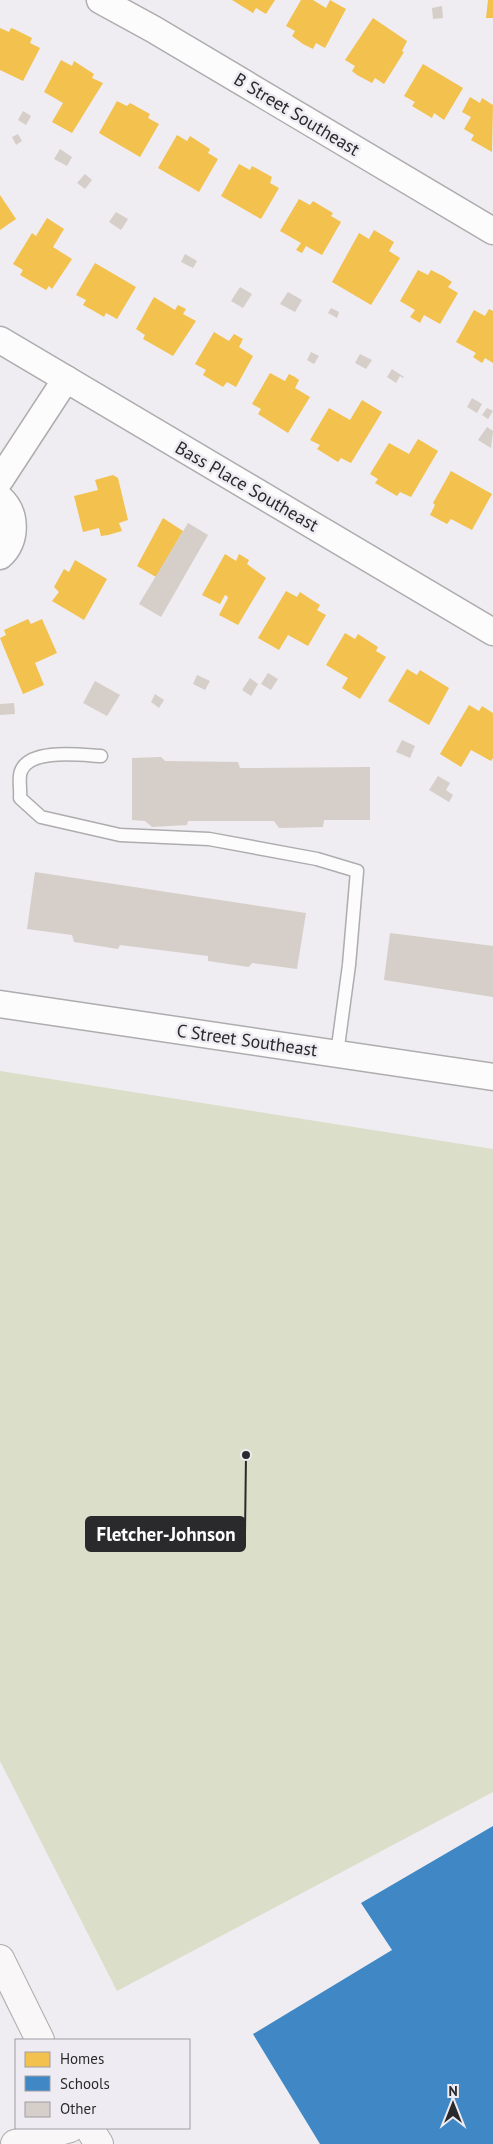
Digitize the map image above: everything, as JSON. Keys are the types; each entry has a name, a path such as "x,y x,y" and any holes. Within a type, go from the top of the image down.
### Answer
{"main road":[{"path":"0,1959 40,2039"},
{"path":"14,2144 66,2129"},
{"path":"90,2129 99,2144"}],"street":[{"name":"B Street Southeast","path":"100,0 153,29 493,231"},
{"name":"Bass Place Southeast","path":"0,340 493,632"},
{"path":"0,480 66,379"},
{"path":"0,498 10,513 13,526 12,540 0,556"},
{"name":"C Street Southeast","path":"0,1004 493,1077"}],"lane":[{"path":"101,756 45,755 31,759 21,771 20,798 41,817 120,835 209,839 317,859 358,871 349,965 337,1054"}],"green space":[{"path":"0,1071 493,1149 493,1792 117,1991 0,1761"}],"building: Homes":[{"path":"232,0 275,0 266,14 256,8 253,13"},
{"path":"301,0 313,0 326,8 330,0 346,9 325,48 316,43 313,49 303,44 292,36 295,31 286,26"},
{"path":"488,0 493,0 493,18 486,18"},
{"path":"373,18 407,41 402,51 404,52 384,84 375,78 372,83 357,75 352,71 355,66 345,60"},
{"path":"0,28 9,32 11,28 32,38 30,43 40,48 23,81 0,70"},
{"path":"61,60 72,66 74,61 94,74 92,78 103,83 72,133 52,122 63,103 44,92"},
{"path":"423,64 463,88 444,120 434,113 432,118 412,106 415,102 404,96"},
{"path":"470,97 480,103 482,98 493,105 492,152 471,140 474,135 464,129 471,117 462,112"},
{"path":"117,101 127,106 130,103 150,114 148,118 159,124 140,157 99,133"},
{"path":"177,135 187,141 190,136 210,149 208,153 218,159 199,192 158,168"},
{"path":"239,164 250,170 252,166 272,177 270,183 279,188 261,219 221,196"},
{"path":"0,195 16,219 0,230"},
{"path":"299,199 310,205 313,201 333,213 331,216 341,222 322,255 306,246 302,253 296,250 301,243 280,231"},
{"path":"47,218 64,229 53,247 72,259 52,289 49,286 46,290 20,275 23,270 13,264 32,233 36,236"},
{"path":"374,230 394,242 389,251 400,258 371,305 332,282 359,233 369,239"},
{"path":"95,263 136,287 117,319 106,313 104,317 83,305 86,300 76,295"},
{"path":"418,270 428,275 431,270 443,276 452,282 448,287 458,293 440,324 424,315 420,323 410,317 415,310 400,301"},
{"path":"154,297 175,310 178,305 186,309 183,314 196,321 173,356 143,339 145,335 136,329"},
{"path":"489,309 493,311 493,363 485,358 482,363 473,357 476,353 456,342 474,310 485,316"},
{"path":"214,332 229,341 234,334 243,339 239,347 253,356 236,387 227,382 223,387 203,375 206,370 195,364"},
{"path":"270,373 285,381 289,374 295,377 299,380 295,388 310,397 288,433 258,414 261,409 252,404"},
{"path":"362,400 382,412 351,463 341,458 338,462 317,449 320,445 310,440 329,408 350,420"},
{"path":"418,439 438,451 411,497 400,492 397,496 375,483 378,479 370,474 389,443 409,454"},
{"path":"451,471 492,494 472,530 451,519 447,524 430,515 435,505 433,503"},
{"path":"113,475 118,478 128,520 119,523 122,531 108,535 101,536 99,528 83,532 74,496 98,490 95,480"},
{"path":"163,518 183,531 156,577 137,566"},
{"path":"225,554 236,561 239,554 249,560 247,564 266,578 238,625 219,615 228,598 227,596 225,595 220,604 202,595"},
{"path":"75,560 107,579 84,620 52,601 59,592 54,587 64,569 69,572"},
{"path":"286,591 297,597 300,592 320,605 317,610 326,615 308,646 288,635 279,650 258,638"},
{"path":"28,619 31,624 42,619 57,653 35,663 44,685 23,694 0,638 6,635 4,630"},
{"path":"345,633 355,639 358,634 378,647 376,651 386,657 360,699 342,688 348,678 326,665"},
{"path":"407,669 417,675 420,670 449,688 429,725 388,701"},
{"path":"469,705 479,711 482,706 493,713 493,758 491,761 471,750 461,767 440,754"}],"building: Schools":[{"path":"493,1826 493,2144 320,2144 253,2034 392,1950 361,1903"}],"building: Other":[{"path":"442,6 443,18 433,19 432,8"},
{"path":"23,111 31,116 26,125 18,120"},
{"path":"18,134 22,141 16,145 12,137"},
{"path":"60,149 72,157 67,166 54,159"},
{"path":"85,174 92,180 85,189 77,183"},
{"path":"116,212 128,219 121,230 109,222"},
{"path":"185,254 197,261 193,268 181,262"},
{"path":"240,287 252,294 243,308 231,301"},
{"path":"288,292 302,300 295,312 280,304"},
{"path":"331,308 339,312 337,318 328,313"},
{"path":"311,352 319,356 314,364 307,360"},
{"path":"360,354 372,360 366,369 355,363"},
{"path":"392,369 404,377 400,376 396,383 387,377"},
{"path":"472,398 482,404 477,413 467,407"},
{"path":"487,408 493,411 488,419 482,415"},
{"path":"487,427 493,431 491,448 478,440"},
{"path":"188,523 208,535 161,617 139,604"},
{"path":"268,673 278,679 271,690 261,684"},
{"path":"197,675 210,681 205,690 193,684"},
{"path":"250,678 258,684 251,696 242,690"},
{"path":"95,681 120,695 107,716 83,703"},
{"path":"155,694 164,700 159,708 151,702"},
{"path":"14,703 15,714 0,715 0,704"},
{"path":"402,740 415,746 410,758 396,752"},
{"path":"161,757 165,761 238,762 240,768 370,767 370,820 324,820 323,827 279,828 274,821 188,821 187,825 152,827 145,821 132,820 132,758"},
{"path":"438,776 450,783 446,790 453,795 449,802 429,790"},
{"path":"35,872 306,913 297,969 252,963 249,967 208,961 208,956 120,945 118,949 74,942 72,935 27,929"},
{"path":"390,933 493,946 493,997 384,980"}],"place":[{"name":"Fletcher-Johnson","path":"246,1455"}]}
